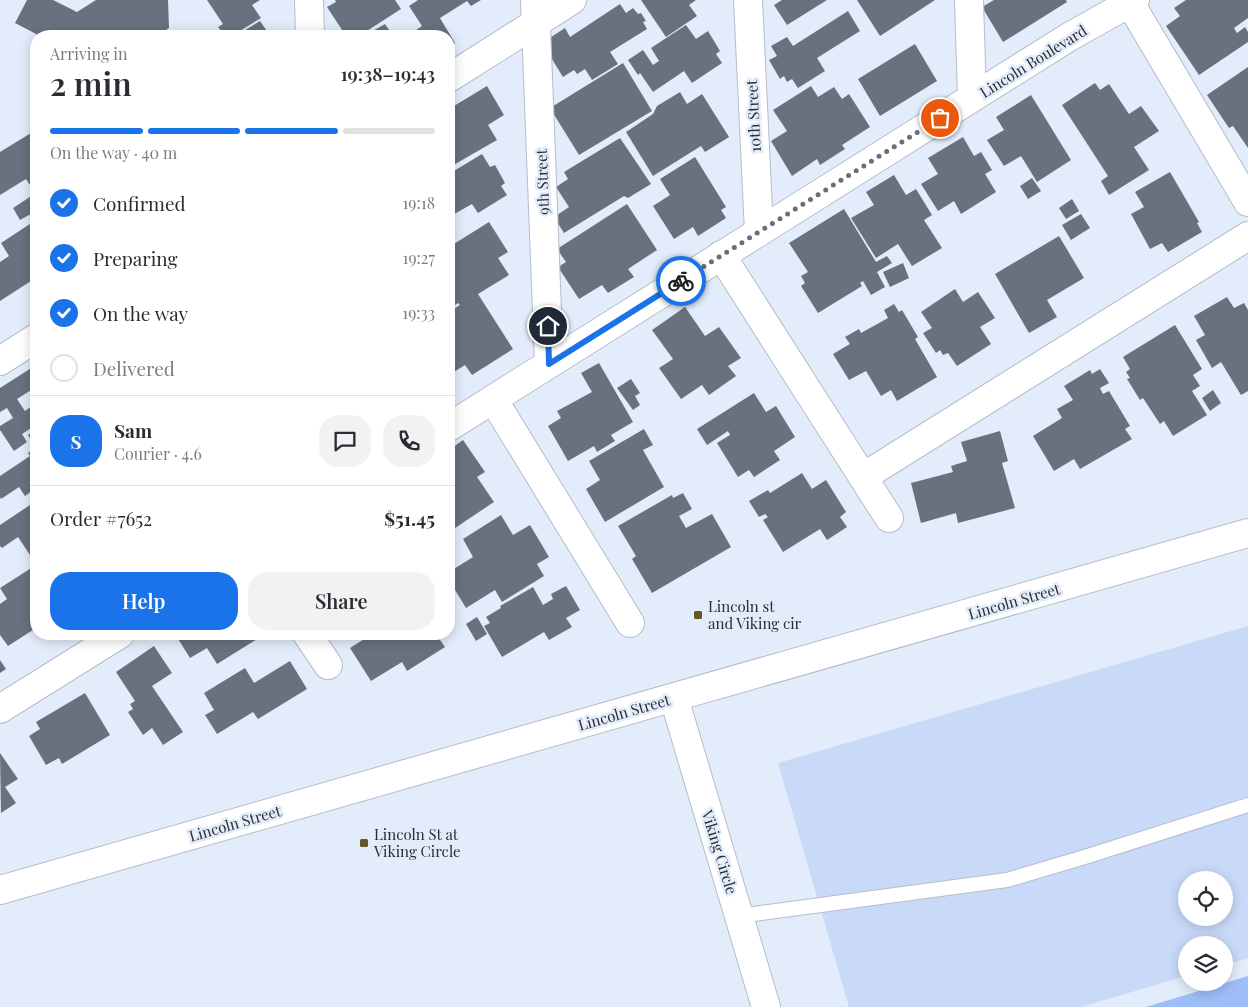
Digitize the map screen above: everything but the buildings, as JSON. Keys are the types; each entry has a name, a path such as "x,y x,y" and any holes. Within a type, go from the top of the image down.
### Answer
{"street":[{"path":"309,0 310,30"},
{"path":"455,73 535,12 572,0"},
{"name":"10th Street","path":"748,0 759,232"},
{"path":"969,0 972,98"},
{"path":"1132,1 1248,202"},
{"name":"Lincoln Boulevard","path":"455,423 1069,37 1132,1"},
{"name":"9th Street","path":"535,12 549,364"},
{"path":"863,477 1248,236"},
{"path":"721,255 889,518"},
{"path":"0,361 30,342"},
{"path":"493,399 630,623"},
{"name":"Lincoln Street","path":"0,890 1248,533"},
{"path":"0,709 109,640"},
{"path":"311,640 328,665"},
{"name":"Viking Circle","path":"674,698 766,1007"}],"lane":[{"path":"739,916 1007,880 1248,805"}],"shaded area":[{"path":"1248,626 1248,958 1233,962 1233,936 1178,936 1178,978 1081,1007 849,1007 778,763"},
{"path":"1248,976 1248,1007 1146,1007 1199,991 1233,991 1233,981"}],"way so far":[{"path":"681,281 940,118"}],"place":[{"name":"Lincoln st and Viking cir","path":"698,615"},
{"name":"Lincoln St at Viking Circle","path":"364,843"}],"route":[{"path":"548,326 549,364 681,281"}]}
